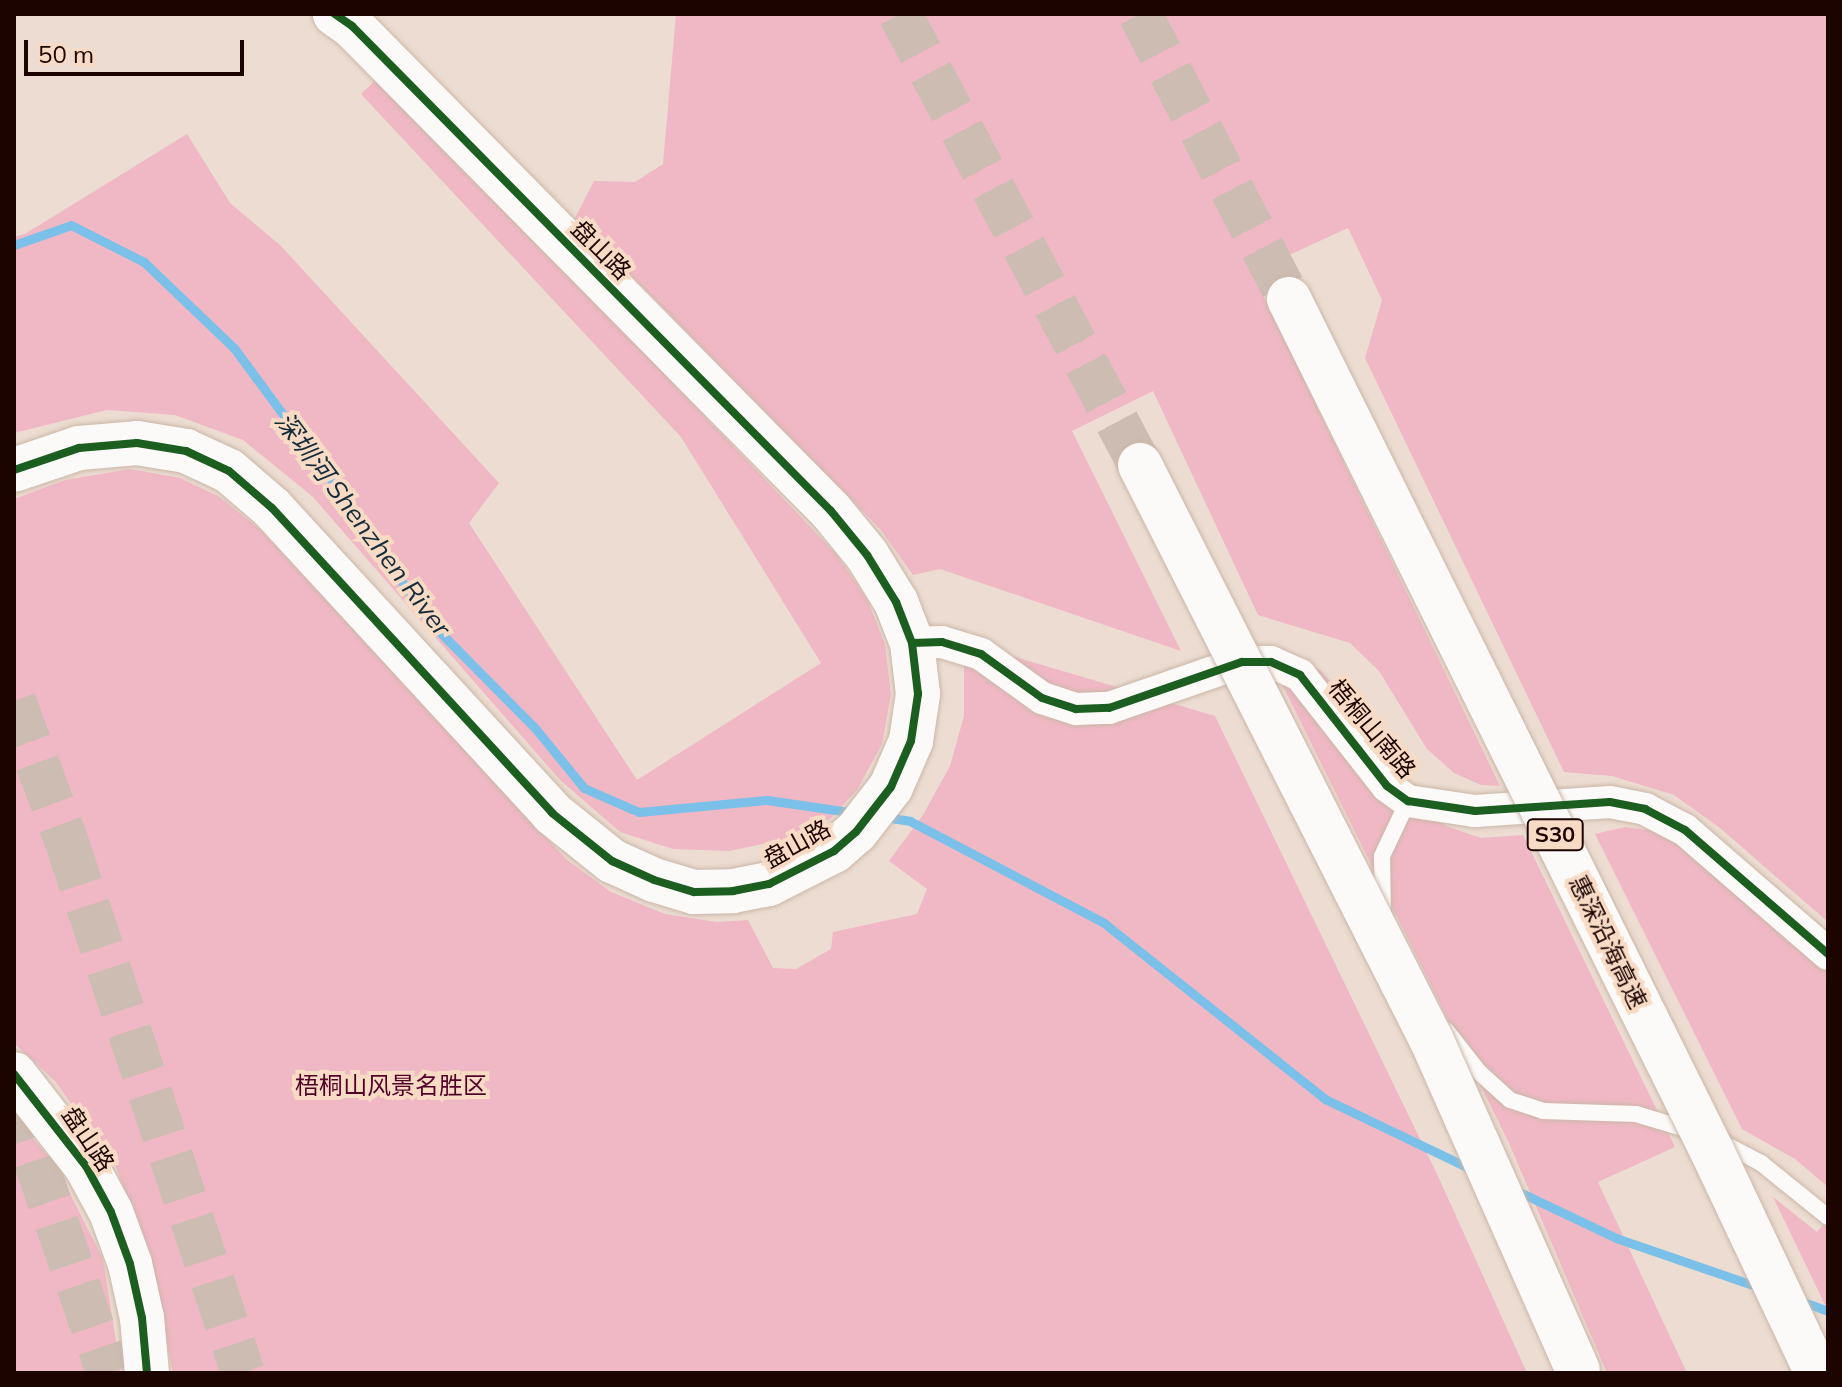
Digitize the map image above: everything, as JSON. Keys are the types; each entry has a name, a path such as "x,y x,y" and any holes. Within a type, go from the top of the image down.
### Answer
{"main road":[{"name":"盘山路","path":"14,470 79,448 137,443 186,451 229,471 272,508 552,813 612,861 654,880 694,892 733,891 769,884 804,869 856,832 891,787 911,741 918,694 912,643 889,590 867,555 831,511 352,26 335,14"},
{"name":"惠深沿海高速","path":"1289,299 1712,1151 1817,1373"},
{"path":"1140,465 1432,1041 1578,1370"},
{"name":"盘山路","path":"14,1074 86,1166 111,1212 130,1264 142,1318 147,1373"}],"street":[{"name":"梧桐山南路","path":"912,643 942,642 981,654 1042,698 1076,709 1109,708 1242,662 1271,662 1300,675 1387,786 1408,801 1475,811 1598,802 1645,809 1685,830 1828,954"}],"lane":[{"path":"1408,801 1382,856 1381,905 1392,951 1414,990 1479,1072 1510,1100 1543,1111 1636,1114 1706,1135 1761,1163 1828,1217"}],"green space":[{"path":"676,14 1828,14 1828,922 1720,828 1674,795 1612,776 1564,772 1365,358 1382,300 1348,228 1252,272 1500,786 1481,785 1454,773 1427,749 1379,671 1350,643 1258,615 1153,391 1072,431 1181,651 940,569 913,575 881,530 575,218 594,181 635,182 663,164"},
{"path":"380,76 836,554 867,599 885,644 891,695 882,744 857,790 830,819 783,840 729,851 673,849 620,832 560,780 312,496 243,440 175,415 107,410 14,433 14,237 25,234 187,134 230,203 281,246 499,483 469,523 637,780 821,663 681,437 361,94"},
{"name":"梧桐山风景名胜区","path":"130,469 180,478 218,496 262,531 567,860 611,892 665,914 717,922 748,920 773,968 796,969 831,949 833,932 917,914 927,889 889,861 923,815 950,766 964,716 964,642 1215,716 1437,1174 1527,1373 173,1373 154,1275 116,1167 55,1081 14,1043 14,499 65,480"},
{"path":"1271,662 1293,662 1319,669 1351,703 1417,802 1446,826 1481,838 1523,835 1675,1147 1598,1182 1687,1373 1607,1373 1509,1143"},
{"path":"1625,827 1655,831 1683,847 1828,971 1828,1187 1795,1159 1742,1129 1595,834"},
{"path":"14,1117 55,1164 103,1259 121,1373 14,1373"},
{"path":"1773,1197 1817,1232 1828,1219 1828,1311"}],"waterway":[{"name":"深圳河 Shenzhen River","path":"14,245 71,225 144,262 234,348 430,622 535,728 584,788 639,812 767,800 856,813"},
{"path":"883,817 910,821 1104,923 1325,1099 1473,1170"},
{"path":"1515,1190 1616,1238 1761,1288"},
{"path":"1798,1300 1828,1311"}],"tunnel":[{"path":"900,14 1140,465"},
{"path":"1140,14 1289,299"},
{"path":"14,701 67,843 243,1373"},
{"path":"14,1098 108,1373"}],"cycle path":[{"path":"14,470 79,448 137,443 186,451 229,471 272,508 552,813 612,861 654,880 694,892 733,891 769,884 834,851 856,832 891,787 911,741 918,694 912,643 896,602 867,555 831,511 352,26 335,14"},
{"path":"912,643 942,642 981,654 1042,698 1076,709 1109,708 1242,662 1271,662 1300,675 1387,786 1408,801 1475,811 1610,802 1645,809 1685,830 1828,954"},
{"path":"14,1074 86,1166 111,1212 130,1264 142,1318 147,1373"}]}
